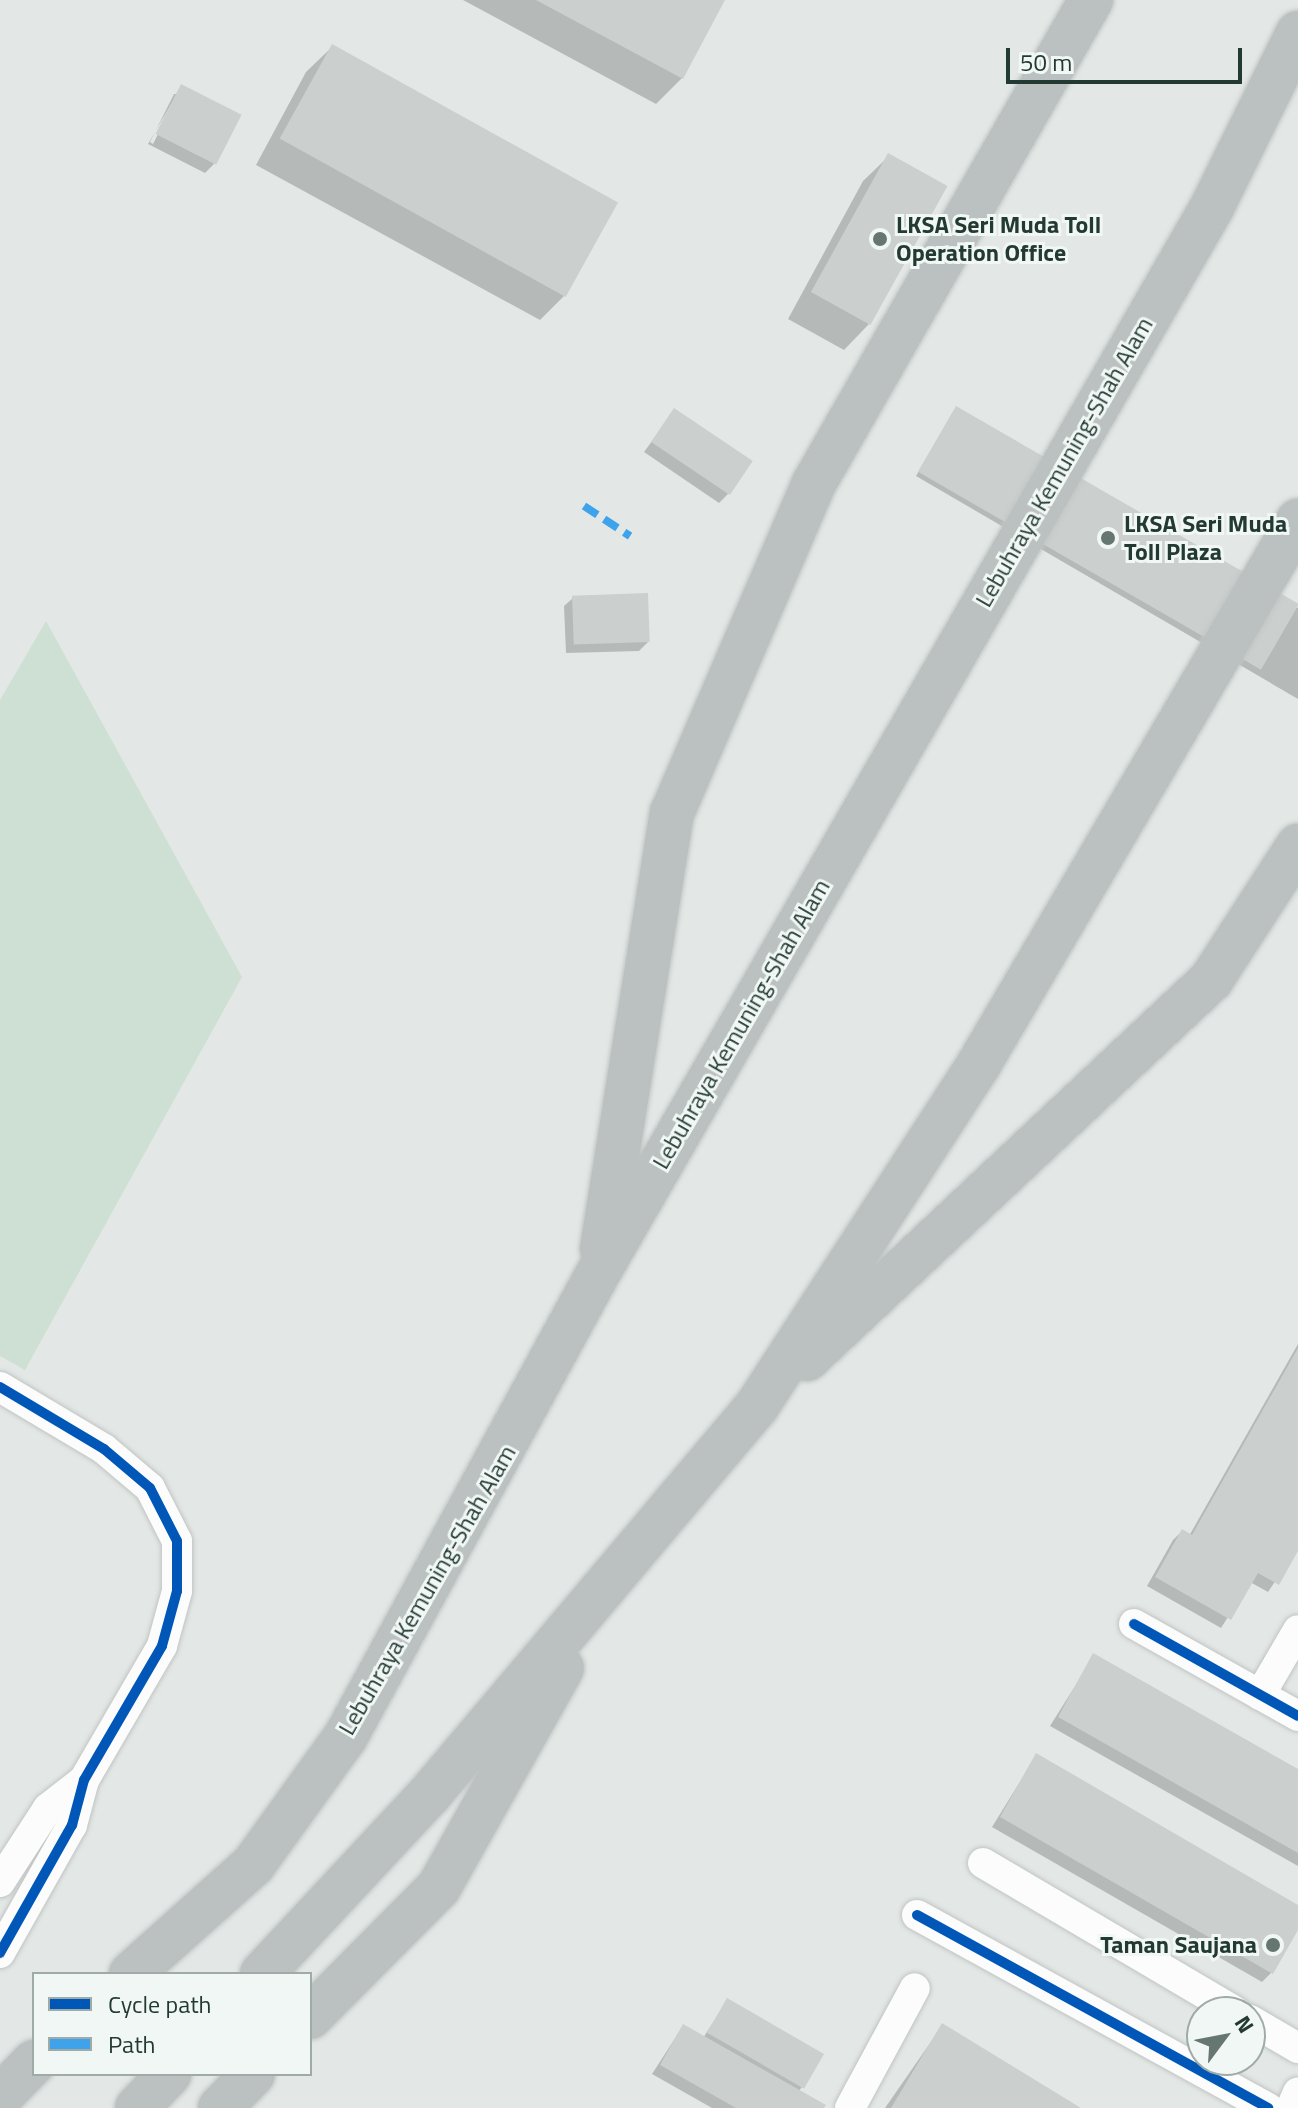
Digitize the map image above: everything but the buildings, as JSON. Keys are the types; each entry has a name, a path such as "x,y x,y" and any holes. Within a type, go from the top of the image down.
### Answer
{"highway":[{"path":"597,1275 672,813 813,485 1091,0"},
{"name":"Lebuhraya Kemuning-Shah Alam","path":"133,1972 253,1865 346,1736 597,1275 1212,207 1298,33"},
{"path":"757,1406 979,1064 1298,521"},
{"path":"264,1972 429,1795 757,1406 1211,980 1298,846"},
{"path":"312,2015 439,1887 615,1575"},
{"path":"0,2097 32,2064"},
{"path":"137,2108 167,2076"},
{"path":"220,2108 251,2076"}],"street":[{"path":"0,1387 104,1449 150,1488 177,1541 177,1591 162,1646 84,1780 72,1825 0,1953"},
{"path":"1134,1624 1298,1716"},
{"path":"1260,1695 1298,1630"},
{"path":"0,1882 48,1808 84,1780"},
{"path":"983,1863 1209,1996"},
{"path":"917,1915 1268,2108"},
{"path":"850,2108 915,1988"},
{"path":"1266,2029 1298,2048"},
{"path":"1291,2108 1298,2092"}],"green space":[{"path":"46,621 242,977 25,1370 0,1356 0,700"}],"marked path":[{"path":"584,506 630,536"}],"cycle path":[{"path":"0,1387 104,1449 150,1488 177,1541 177,1591 162,1646 84,1780 72,1825 0,1953"},
{"path":"1134,1624 1298,1716"},
{"path":"917,1915 1268,2108"}],"place":[{"name":"LKSA Seri Muda Toll Operation Office","path":"880,239"},
{"name":"LKSA Seri Muda Toll Plaza","path":"1108,538"},
{"name":"Taman Saujana","path":"1273,1945"}]}
